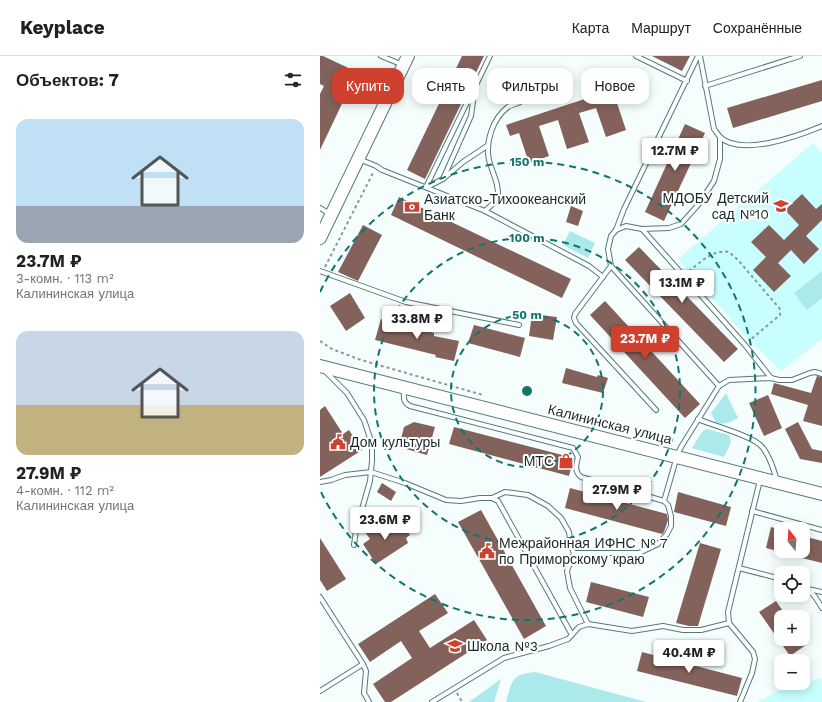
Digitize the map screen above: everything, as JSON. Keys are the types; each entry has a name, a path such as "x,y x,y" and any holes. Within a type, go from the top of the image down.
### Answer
{"main road":[{"path":"320,238 406,61"},
{"name":"Калининская улица","path":"320,366 822,494"}],"lane":[{"path":"381,56 406,61"},
{"path":"479,78 490,56"},
{"path":"636,56 687,81"},
{"path":"699,56 624,209 616,230 611,236 608,248 611,266 719,386"},
{"path":"699,56 714,129 720,137 729,142 741,145 753,145 776,142 822,126"},
{"path":"705,86 800,56"},
{"path":"426,187 466,104"},
{"path":"443,179 471,116 473,104"},
{"path":"485,211 498,199 499,189 489,160 487,146 491,132 501,114 509,107 516,104"},
{"path":"616,230 626,226 642,229 669,228 681,224 698,205 714,181 720,159 720,137"},
{"path":"426,187 443,179 463,162 487,146"},
{"path":"358,159 485,211 589,266 603,278"},
{"path":"320,208 331,214"},
{"path":"642,229 745,345 771,378"},
{"path":"611,266 574,314 574,318 576,323 656,410"},
{"path":"321,271 406,302 519,325"},
{"path":"320,366 347,394 364,420 372,444 370,481 356,530 354,545"},
{"path":"664,501 681,447 719,386 730,380 771,378 779,380 792,380 815,372 822,374"},
{"path":"404,388 404,401 410,406 573,448 578,457 575,467 577,474 581,477 664,501 668,505 672,516 671,526 667,534 658,544 639,553 574,553"},
{"path":"698,419 746,437 760,444 774,470 777,482"},
{"path":"320,482 345,475 371,472 405,483 446,500 460,501 492,498 505,492 528,495 548,506 561,518 570,532 571,547 574,553 567,571 570,588 588,624"},
{"path":"740,702 752,673 755,659 753,652 729,623 728,612 760,477"},
{"path":"492,498 498,501 572,635"},
{"path":"752,511 822,530"},
{"path":"739,568 774,577"},
{"path":"810,589 822,592"},
{"path":"810,591 814,594 822,608"},
{"path":"320,597 364,664 366,671 364,693 369,702"},
{"path":"432,702 504,658 549,646 568,639 580,626 588,624 632,631 663,626 683,630 701,630 729,623"},
{"path":"320,691 364,664"}],"path":[{"path":"321,271 376,166"},
{"path":"683,275 708,257 720,252 729,252 738,260 780,309 780,315 745,345"},
{"path":"320,341 332,349 361,360 489,397"}],"shaded area":[{"name":"МДОБУ Детский сад №10","path":"813,143 822,153 822,339 781,371 750,341 678,259"},
{"path":"570,231 595,243 588,258 563,245"},
{"path":"822,271 822,298 807,310 794,293"},
{"path":"726,393 738,418 722,424 716,422 711,413"},
{"path":"706,429 729,435 731,440 724,457 692,448 702,432"},
{"path":"535,672 646,702 506,702 511,684 514,680 521,675"},
{"path":"822,678 822,702 758,702 779,690 810,690 810,681"},
{"path":"501,679 494,702 469,702"}],"building":[{"path":"320,56 348,68 332,68 332,104 342,104 320,150 320,94 324,86 320,84"},
{"path":"462,56 484,56 478,68 456,68"},
{"path":"652,56 690,56 682,71"},
{"path":"822,80 822,101 733,128 727,108"},
{"path":"581,100 581,104 617,104 626,130 606,137 596,108 579,113 589,142 567,149 558,120 539,126 549,156 529,163 519,133 510,136 506,125"},
{"path":"439,104 461,104 425,179 407,170"},
{"path":"685,124 705,133 664,221 645,212"},
{"path":"802,194 816,209 822,204 822,220 806,236 819,249 804,264 791,250 778,263 791,276 774,292 753,270 766,257 751,242 769,225 784,240 799,225 785,210"},
{"path":"399,197 571,279 562,298 391,215"},
{"path":"571,206 583,211 578,226 566,222"},
{"path":"363,225 382,235 358,281 338,272"},
{"path":"639,247 738,349 724,362 625,260"},
{"path":"350,293 365,318 346,331 330,306"},
{"path":"605,301 700,404 685,418 590,315"},
{"path":"532,314 557,317 553,340 529,336"},
{"path":"381,319 434,333 434,336 459,341 454,361 375,340"},
{"path":"474,325 525,338 520,357 468,343"},
{"path":"566,368 597,377 598,375 608,378 603,393 562,383"},
{"path":"817,376 822,377 822,426 803,421 808,405 771,394 774,383 811,393"},
{"path":"768,395 782,428 764,436 749,403"},
{"name":"Дом культуры","path":"325,406 343,434 349,430 362,450 320,477 320,410"},
{"path":"414,422 435,427 427,455 399,447 404,427"},
{"path":"798,422 812,449 822,451 822,463 800,459 785,429"},
{"path":"454,427 574,458 569,476 449,444"},
{"path":"382,483 396,492 391,501 377,492"},
{"path":"570,488 667,514 668,520 664,532 662,534 565,508"},
{"path":"678,492 731,507 726,526 674,512"},
{"path":"481,510 546,626 524,639 458,522"},
{"path":"383,521 387,528 395,523 401,531 405,528 410,535 406,538 408,543 376,564 363,544 370,539 365,532"},
{"path":"771,527 774,528 774,550 766,548"},
{"path":"320,538 346,579 327,591 320,580"},
{"path":"810,538 822,541 822,563 802,558 810,558"},
{"path":"700,543 721,549 698,626 689,626 676,623"},
{"path":"591,582 649,597 643,617 586,602"},
{"name":"Школа №3","path":"435,594 448,613 419,631 430,648 474,620 487,640 391,702 385,702 373,684 412,658 401,641 370,662 358,644"},
{"path":"777,602 782,610 774,610 774,633 759,612"},
{"path":"783,646 805,646 793,654 789,654"},
{"path":"642,652 742,678 737,696 637,671"}],"place":[{"name":"МДОБУ Детский сад №10","path":"781,206"},
{"name":"Азиатско-Тихоокеанский Банк","path":"412,207"},
{"name":"Дом культуры","path":"338,442"},
{"name":"МТС","path":"566,461"},
{"name":"Межрайонная ИФНС № 7 по Приморскому краю","path":"487,551"},
{"name":"Школа №3","path":"455,646"}]}
